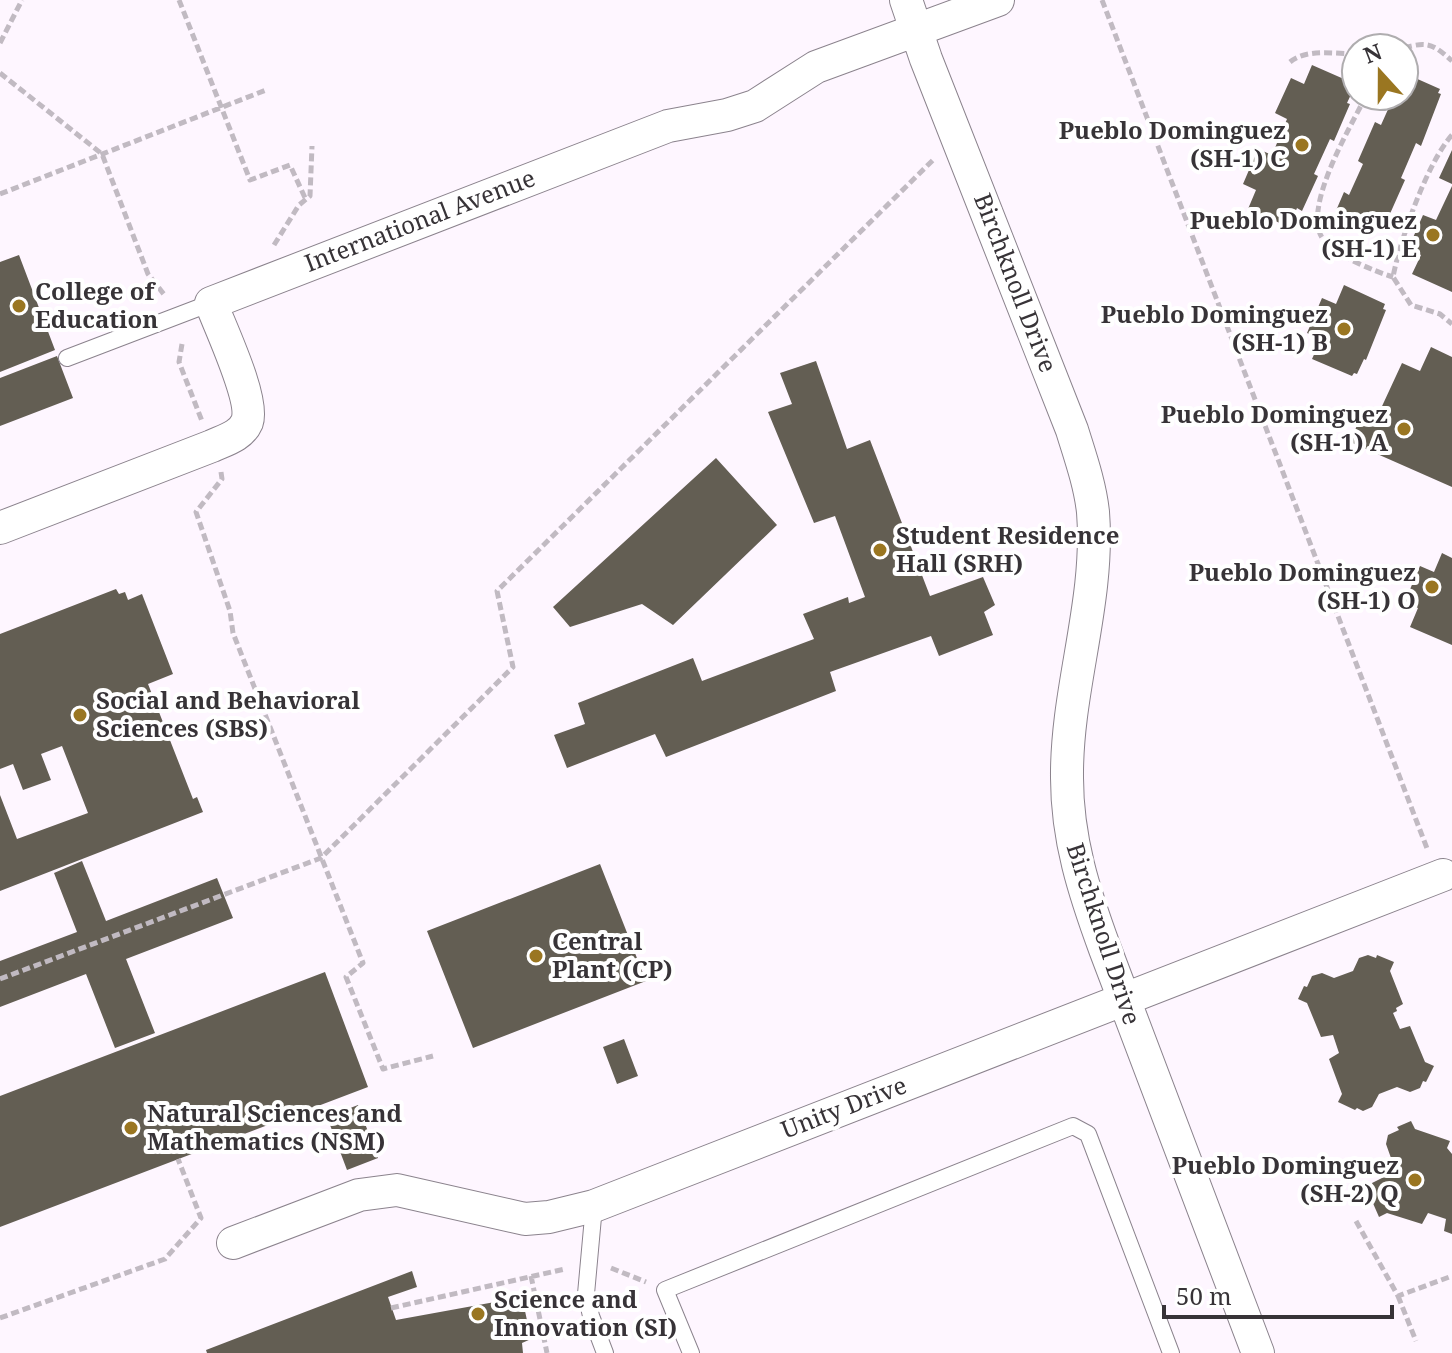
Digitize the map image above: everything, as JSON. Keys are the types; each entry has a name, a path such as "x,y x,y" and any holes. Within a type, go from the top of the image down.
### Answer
{"street":[{"name":"Birchknoll Drive","path":"906,0 1066,415 1086,475 1092,510 1093,562 1069,724 1067,779 1070,839 1083,889 1123,999 1258,1353"},
{"name":"International Avenue","path":"211,303 668,126 727,115 755,106 816,67 998,0"},
{"path":"0,528 212,446 241,431 249,411 248,399 211,303"},
{"name":"Unity Drive","path":"233,1243 376,1191 397,1190 525,1219 549,1217 594,1206 1123,999 1437,868"}],"lane":[{"path":"67,358 211,303"},
{"path":"691,1353 665,1290 1073,1126 1088,1134 1171,1353"},
{"path":"594,1206 586,1294 605,1353"}],"path":[{"path":"0,43 22,0"},
{"path":"179,0 250,180 290,165 306,200"},
{"path":"1102,0 1437,868"},
{"path":"1420,44 1437,48 1452,61"},
{"path":"1290,62 1299,55 1340,54"},
{"path":"0,73 102,154 148,274 166,298"},
{"path":"0,194 266,90"},
{"path":"1359,112 1318,202 1316,224 1322,238 1366,268 1393,277 1411,305 1440,314 1452,324"},
{"path":"1393,277 1399,247 1422,191 1452,135"},
{"path":"0,979 321,858 513,667 497,591 957,136"},
{"path":"270,251 299,205 310,196 312,146"},
{"path":"182,344 179,362 205,429"},
{"path":"220,464 222,479 196,512 230,611 233,633 363,963 346,977 383,1069 433,1056"},
{"path":"0,1318 165,1259 201,1218 178,1159"},
{"path":"1356,1221 1398,1296 1416,1341"},
{"path":"609,1267 665,1290"},
{"path":"391,1308 566,1268"},
{"path":"531,1276 547,1353"},
{"path":"1398,1296 1452,1276"}],"building":[{"name":"Pueblo Dominguez (SH-1) C","path":"1312,65 1340,77 1340,112 1347,112 1314,174 1318,176 1302,211 1297,208 1289,227 1248,209 1256,190 1243,184 1258,149 1272,155 1287,119 1275,113 1291,78 1304,84"},
{"path":"1420,80 1440,89 1438,93 1441,94 1421,146 1416,143 1401,178 1405,180 1389,216 1384,213 1376,231 1335,213 1344,192 1349,195 1363,164 1358,161 1375,122 1381,125 1387,112 1420,112"},
{"name":"Pueblo Dominguez (SH-1) E","path":"1452,150 1452,184 1439,178"},
{"name":"Pueblo Dominguez (SH-1) E","path":"1452,186 1452,292 1412,274 1421,255 1408,249 1423,215 1436,220"},
{"name":"College of Education","path":"19,255 55,350 0,372 0,262"},
{"name":"Pueblo Dominguez (SH-1) B","path":"1344,285 1385,304 1383,309 1386,310 1366,360 1357,374 1352,376 1312,359 1321,339 1307,333 1322,298 1336,304"},
{"name":"Pueblo Dominguez (SH-1) A","path":"1431,347 1452,357 1452,487 1350,442 1363,411 1377,417 1402,363 1420,371"},
{"name":"College of Education","path":"57,356 73,398 0,426 0,378"},
{"name":"Student Residence Hall (SRH)","path":"816,361 847,449 870,440 930,596 983,577 995,605 984,612 993,635 939,656 931,636 830,672 836,691 666,757 655,734 567,768 554,735 585,724 578,703 693,658 702,681 814,639 803,614 848,597 849,603 865,597 835,516 814,523 768,412 792,404 780,373"},
{"path":"716,458 777,525 673,625 642,604 570,627 553,607"},
{"name":"Pueblo Dominguez (SH-1) O","path":"1442,553 1452,558 1452,645 1410,627 1418,608 1405,601 1420,566 1434,572"},
{"name":"Social and Behavioral Sciences (SBS)","path":"116,589 119,594 125,592 128,600 142,594 173,674 148,684 193,799 197,797 203,812 0,891 0,795 17,839 88,813 62,746 41,754 51,780 23,790 13,764 0,769 0,634"},
{"path":"82,861 106,921 217,878 233,918 126,959 155,1033 115,1048 86,974 0,1007 0,961 77,932 54,873"},
{"name":"Central Plant (CP)","path":"600,864 646,981 473,1048 427,931"},
{"path":"1368,955 1394,962 1390,971 1403,1004 1393,1013 1400,1029 1410,1026 1425,1062 1434,1066 1420,1088 1410,1092 1397,1087 1379,1094 1372,1107 1363,1111 1338,1102 1342,1094 1329,1059 1339,1053 1333,1035 1321,1037 1307,1003 1298,999 1312,976 1322,973 1334,978 1353,971 1359,958"},
{"name":"Natural Sciences and Mathematics (NSM)","path":"325,972 368,1087 0,1227 0,1096"},
{"path":"624,1039 638,1076 617,1084 603,1047"},
{"path":"358,1105 378,1158 347,1170 327,1117"},
{"name":"Pueblo Dominguez (SH-2) Q","path":"1411,1121 1415,1129 1450,1141 1447,1148 1452,1154 1452,1234 1444,1231 1446,1219 1428,1213 1422,1224 1387,1213 1379,1217 1372,1201 1372,1183 1386,1176 1391,1158 1386,1144 1388,1135"},
{"name":"Science and Innovation (SI)","path":"412,1271 417,1287 388,1297 396,1320 522,1297 531,1339 522,1343 523,1353 207,1353 206,1350"}],"place":[{"name":"Pueblo Dominguez (SH-1) C","path":"1302,145"},
{"name":"Pueblo Dominguez (SH-1) E","path":"1433,235"},
{"name":"College of Education","path":"19,306"},
{"name":"Pueblo Dominguez (SH-1) B","path":"1344,329"},
{"name":"Pueblo Dominguez (SH-1) A","path":"1404,429"},
{"name":"Student Residence Hall (SRH)","path":"880,550"},
{"name":"Pueblo Dominguez (SH-1) O","path":"1432,587"},
{"name":"Social and Behavioral Sciences (SBS)","path":"80,715"},
{"name":"Central Plant (CP)","path":"536,956"},
{"name":"Natural Sciences and Mathematics (NSM)","path":"131,1128"},
{"name":"Pueblo Dominguez (SH-2) Q","path":"1415,1180"},
{"name":"Science and Innovation (SI)","path":"478,1314"}]}
